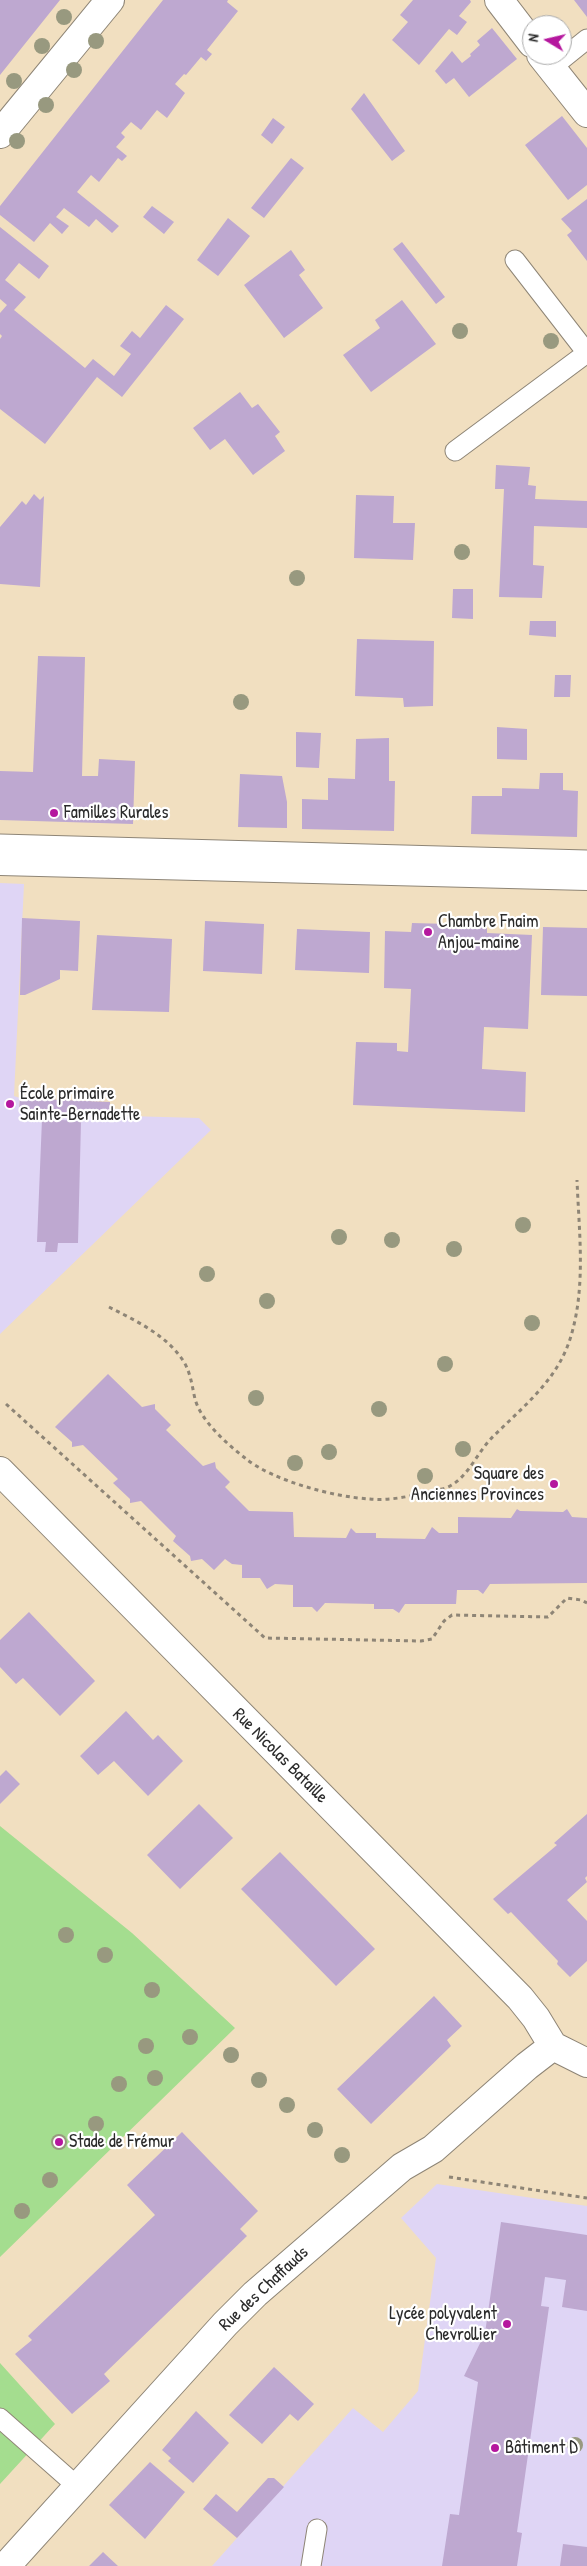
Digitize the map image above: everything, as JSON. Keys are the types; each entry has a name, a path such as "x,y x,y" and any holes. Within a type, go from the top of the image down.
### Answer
{"street":[{"path":"0,134 110,0"},
{"path":"499,0 522,30"},
{"path":"549,65 587,113"},
{"path":"0,861 587,876"},
{"name":"Rue Nicolas Bataille","path":"0,1471 520,1998 536,2018 553,2046"},
{"path":"553,2046 587,2063"},
{"name":"Rue des Chaffauds","path":"6,2566 224,2324 255,2294 402,2167 433,2149 527,2066 553,2046"}],"lane":[{"path":"572,47 587,39"},
{"path":"455,451 587,353 515,260"},
{"path":"0,844 587,860"},
{"path":"0,2418 78,2487"},
{"path":"311,2566 317,2529"}],"path":[{"path":"109,1306 156,1334 172,1347 184,1362 193,1380 196,1400 203,1416 246,1459 270,1472 309,1487 370,1500 398,1498 451,1486 474,1463 488,1442 545,1385 562,1361 572,1335 578,1304 580,1276 577,1180"},
{"path":"6,1404 265,1638 432,1639 444,1621 452,1615 548,1617 567,1598 587,1603"},
{"path":"442,2176 587,2198"}],"shaded area":[{"name":"École primaire Sainte-Bernadette","path":"0,883 24,884 14,1096 20,1098 19,1110 92,1113 92,1115 199,1118 211,1130 0,1334"},
{"name":"Lycée polyvalent Chevrollier","path":"437,2184 587,2206 587,2566 212,2566 353,2408 383,2432 418,2391 436,2258 401,2218"}],"green space":[{"name":"Stade de Frémur","path":"0,1826 132,1933 235,2028 0,2257"},
{"path":"0,2363 55,2424 0,2484"}],"building":[{"path":"0,0 60,0 0,75"},
{"path":"163,0 228,0 227,2 238,11 207,50 212,54 206,61 201,57 186,75 184,74 175,84 185,93 167,118 157,110 141,130 131,122 121,133 125,137 116,147 127,156 122,161 118,158 99,182 91,175 77,192 119,226 112,233 96,219 89,227 64,208 56,217 69,226 62,234 50,223 34,242 0,215 0,206"},
{"path":"413,0 470,0 471,2 459,16 467,22 457,35 449,29 419,65 392,40 408,22 400,15"},
{"path":"574,0 587,0 587,17"},
{"path":"492,28 517,59 469,97 454,78 446,84 435,71 452,51 462,63 480,45 477,41"},
{"path":"364,93 405,151 392,161 351,109"},
{"path":"562,116 587,148 587,185 568,200 525,145"},
{"path":"273,118 285,127 272,144 261,135"},
{"path":"291,158 304,168 264,218 251,208"},
{"path":"587,199 587,261 567,235 572,231 561,219"},
{"path":"152,206 174,222 164,234 143,217"},
{"path":"228,218 250,236 218,276 197,260"},
{"path":"0,227 49,266 39,279 19,263 5,280 26,297 14,310 85,368 93,359 114,376 131,354 120,346 132,331 140,338 166,305 184,319 122,397 97,377 45,444 0,409 0,339 2,336 0,334 0,313 7,305 0,299"},
{"path":"402,242 445,297 436,304 393,249"},
{"path":"291,250 305,270 299,275 323,308 284,338 244,285"},
{"path":"402,300 436,344 371,392 343,355 380,328 375,320"},
{"path":"240,392 252,408 258,404 280,432 275,436 285,451 253,475 225,439 210,450 193,428"},
{"path":"496,465 530,467 528,485 536,486 535,499 587,501 587,528 534,526 533,565 544,566 542,598 499,597 504,489 495,489"},
{"path":"34,494 40,500 44,496 40,587 0,584 0,527 22,501 26,505"},
{"path":"356,495 394,496 393,523 415,523 413,560 354,558"},
{"path":"453,589 473,589 473,619 452,618"},
{"path":"530,621 556,621 556,637 529,635"},
{"path":"357,639 434,641 433,706 404,707 403,698 355,696"},
{"path":"38,656 85,657 82,776 98,776 99,759 135,761 133,824 0,820 0,771 33,772"},
{"path":"555,675 571,675 570,697 554,697"},
{"path":"497,727 527,729 527,760 497,759"},
{"path":"296,732 321,733 319,768 296,767"},
{"path":"389,738 389,781 395,781 394,831 302,829 302,799 328,800 328,778 355,779 356,739"},
{"path":"540,773 563,773 563,790 578,791 577,837 471,834 472,796 502,796 502,788 539,789"},
{"path":"240,774 282,776 287,802 287,828 238,827"},
{"path":"22,918 80,921 78,971 60,970 60,979 25,995 20,995"},
{"path":"205,921 264,924 262,974 203,971"},
{"path":"412,923 487,925 487,933 532,935 528,1029 484,1027 482,1069 526,1072 525,1112 353,1105 356,1042 397,1043 397,1051 408,1052 411,989 384,988 385,931 411,932"},
{"path":"543,927 587,928 587,996 541,995"},
{"path":"297,929 370,932 369,973 295,970"},
{"path":"97,935 172,939 169,1012 92,1010"},
{"path":"20,1098 110,1102 110,1115 19,1110"},
{"path":"42,1119 81,1121 78,1243 58,1243 57,1252 45,1252 46,1242 37,1242"},
{"path":"108,1374 142,1407 155,1404 155,1409 171,1425 166,1430 203,1466 215,1462 216,1468 230,1482 225,1487 249,1511 293,1512 294,1537 346,1538 351,1528 356,1533 376,1533 376,1538 425,1539 432,1527 439,1533 458,1533 458,1517 511,1518 517,1509 520,1511 563,1512 567,1509 572,1517 587,1518 587,1583 490,1584 483,1594 478,1590 457,1590 456,1604 405,1604 399,1613 393,1609 374,1609 374,1604 325,1603 317,1612 312,1607 293,1607 293,1585 275,1584 267,1589 260,1578 242,1578 242,1565 232,1564 225,1559 214,1570 202,1559 191,1561 190,1556 173,1541 176,1536 141,1501 130,1503 130,1499 113,1483 118,1479 83,1445 72,1447 72,1442 55,1427"},
{"path":"29,1612 95,1681 60,1716 23,1678 16,1684 0,1667 0,1640"},
{"path":"126,1711 153,1740 158,1735 183,1761 148,1796 114,1761 98,1775 80,1756"},
{"path":"6,1770 20,1784 0,1804 0,1776"},
{"path":"199,1804 233,1838 180,1889 147,1855"},
{"path":"587,1814 587,1876 585,1878 587,1882 567,1900 587,1921 587,1961 570,1977 557,1964 558,1961 511,1912 508,1914 493,1899 557,1845 554,1843"},
{"path":"280,1852 375,1949 336,1986 241,1889"},
{"path":"434,1996 462,2026 447,2040 451,2046 371,2124 337,2089"},
{"path":"182,2132 258,2211 240,2229 247,2236 104,2374 110,2381 72,2414 15,2354 32,2340 28,2336 155,2215 127,2185"},
{"name":"Bâtiment D","path":"501,2222 587,2235 587,2311 562,2307 566,2280 545,2277 541,2306 549,2307 517,2532 522,2533 517,2566 442,2566 450,2514 459,2515 478,2382 464,2376 485,2333"},
{"path":"274,2367 314,2404 298,2421 290,2414 262,2444 229,2415"},
{"path":"196,2411 229,2443 193,2483 168,2461 171,2458 162,2450"},
{"path":"150,2462 185,2492 145,2539 109,2505"},
{"path":"268,2478 274,2478 284,2487 237,2538 203,2509 216,2494 237,2512"},
{"path":"563,2544 587,2547 587,2566 560,2566"},
{"path":"103,2552 118,2566 89,2566"}],"place":[{"name":"Familles Rurales","path":"54,813"},
{"name":"Chambre Fnaim Anjou-maine","path":"428,932"},
{"name":"École primaire Sainte-Bernadette","path":"10,1104"},
{"name":"Square des Anciennes Provinces","path":"554,1484"},
{"name":"Stade de Frémur","path":"59,2142"},
{"name":"Lycée polyvalent Chevrollier","path":"507,2324"},
{"name":"Bâtiment D","path":"495,2448"}]}
